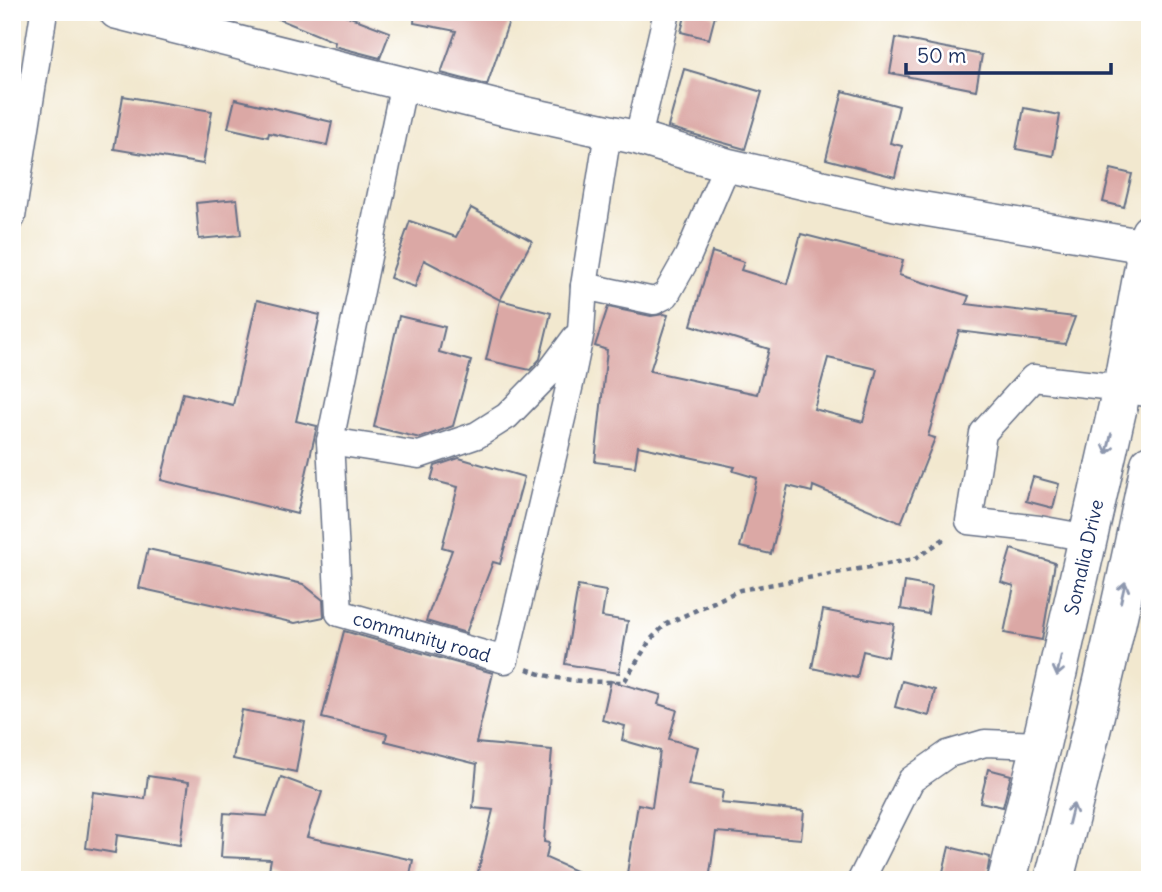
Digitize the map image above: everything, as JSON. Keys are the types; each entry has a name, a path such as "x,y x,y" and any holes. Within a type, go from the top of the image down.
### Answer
{"main road":[{"name":"Somalia Drive","path":"1007,880 1088,538 1136,391 1149,242"},
{"path":"1054,880 1107,664 1150,464"}],"street":[{"path":"12,217 44,12"},
{"path":"116,12 623,135 727,165 895,204 1149,242"},
{"path":"505,660 570,384 580,331 584,286 623,135 667,12"},
{"path":"404,82 330,441 419,455 477,435 506,416 550,373 580,331"},
{"path":"584,286 654,302 666,295 688,256 727,165"},
{"path":"1088,538 1039,528 969,521 983,433 1033,378 1136,391"},
{"name":"community road","path":"330,441 339,613 505,660"},
{"path":"861,880 911,780 948,754 985,743 1041,745"}],"path":[{"path":"505,660 541,675 583,682 624,682 651,639 666,624 740,590 915,559 969,521"}],"building":[{"path":"337,12 390,32 380,58 334,46 335,42 264,13"},
{"path":"415,12 484,12 509,21 487,85 441,73 456,31 414,23"},
{"path":"686,12 715,16 709,39 681,32"},
{"path":"896,38 982,55 976,90 890,73"},
{"path":"684,69 762,92 745,149 668,127"},
{"path":"843,91 899,106 890,143 902,146 895,177 826,159"},
{"path":"123,96 212,111 203,164 114,149"},
{"path":"235,99 332,122 327,145 269,133 268,137 228,128"},
{"path":"1024,108 1060,115 1053,156 1016,149"},
{"path":"1111,169 1132,174 1124,207 1103,202"},
{"path":"237,199 241,235 199,239 196,203"},
{"path":"471,208 532,241 500,300 424,260 415,287 390,278 410,221 456,237"},
{"path":"801,234 903,260 899,275 969,296 966,304 1075,317 1065,344 959,331 928,436 935,438 901,523 813,486 812,492 788,486 771,554 740,547 757,478 733,471 735,467 638,446 635,467 595,462 607,350 595,346 608,307 651,316 668,315 650,371 757,394 769,349 691,325 712,252 744,262 741,270 787,284","holes":["828,358 877,369 863,422 814,409"]},
{"path":"257,300 320,315 296,421 317,426 297,514 161,480 183,393 233,405"},
{"path":"500,300 551,313 540,359 530,370 486,360"},
{"path":"399,316 445,327 439,352 471,361 453,426 420,438 374,427"},
{"path":"459,458 524,477 500,564 493,562 466,633 426,621 452,550 442,547 458,487 431,480 435,466"},
{"path":"1033,477 1059,484 1053,508 1026,501"},
{"path":"148,549 303,584 323,600 324,617 295,623 139,588"},
{"path":"1011,549 1055,563 1042,640 1004,633 1014,586 1001,582"},
{"path":"905,582 932,587 928,614 901,609"},
{"path":"578,586 606,591 602,617 628,621 619,673 565,664"},
{"path":"823,610 894,624 888,657 863,651 857,678 812,668"},
{"path":"344,631 493,673 476,743 552,750 544,842 549,843 546,858 596,880 476,880 493,810 473,808 477,764 385,741 387,734 322,718"},
{"path":"611,681 661,695 658,704 677,710 669,739 698,747 688,785 723,791 721,803 804,811 801,839 716,832 709,880 626,880 638,804 652,807 660,751 622,740 625,726 602,720"},
{"path":"902,681 935,690 929,716 895,707"},
{"path":"242,710 305,722 296,772 233,759"},
{"path":"988,769 1011,775 1003,807 980,802"},
{"path":"148,776 189,782 180,845 117,835 115,853 86,848 93,792 145,799"},
{"path":"281,777 322,792 307,837 413,860 409,880 316,880 269,870 271,859 221,857 224,813 267,816"},
{"path":"949,847 990,857 986,880 941,880"}]}
